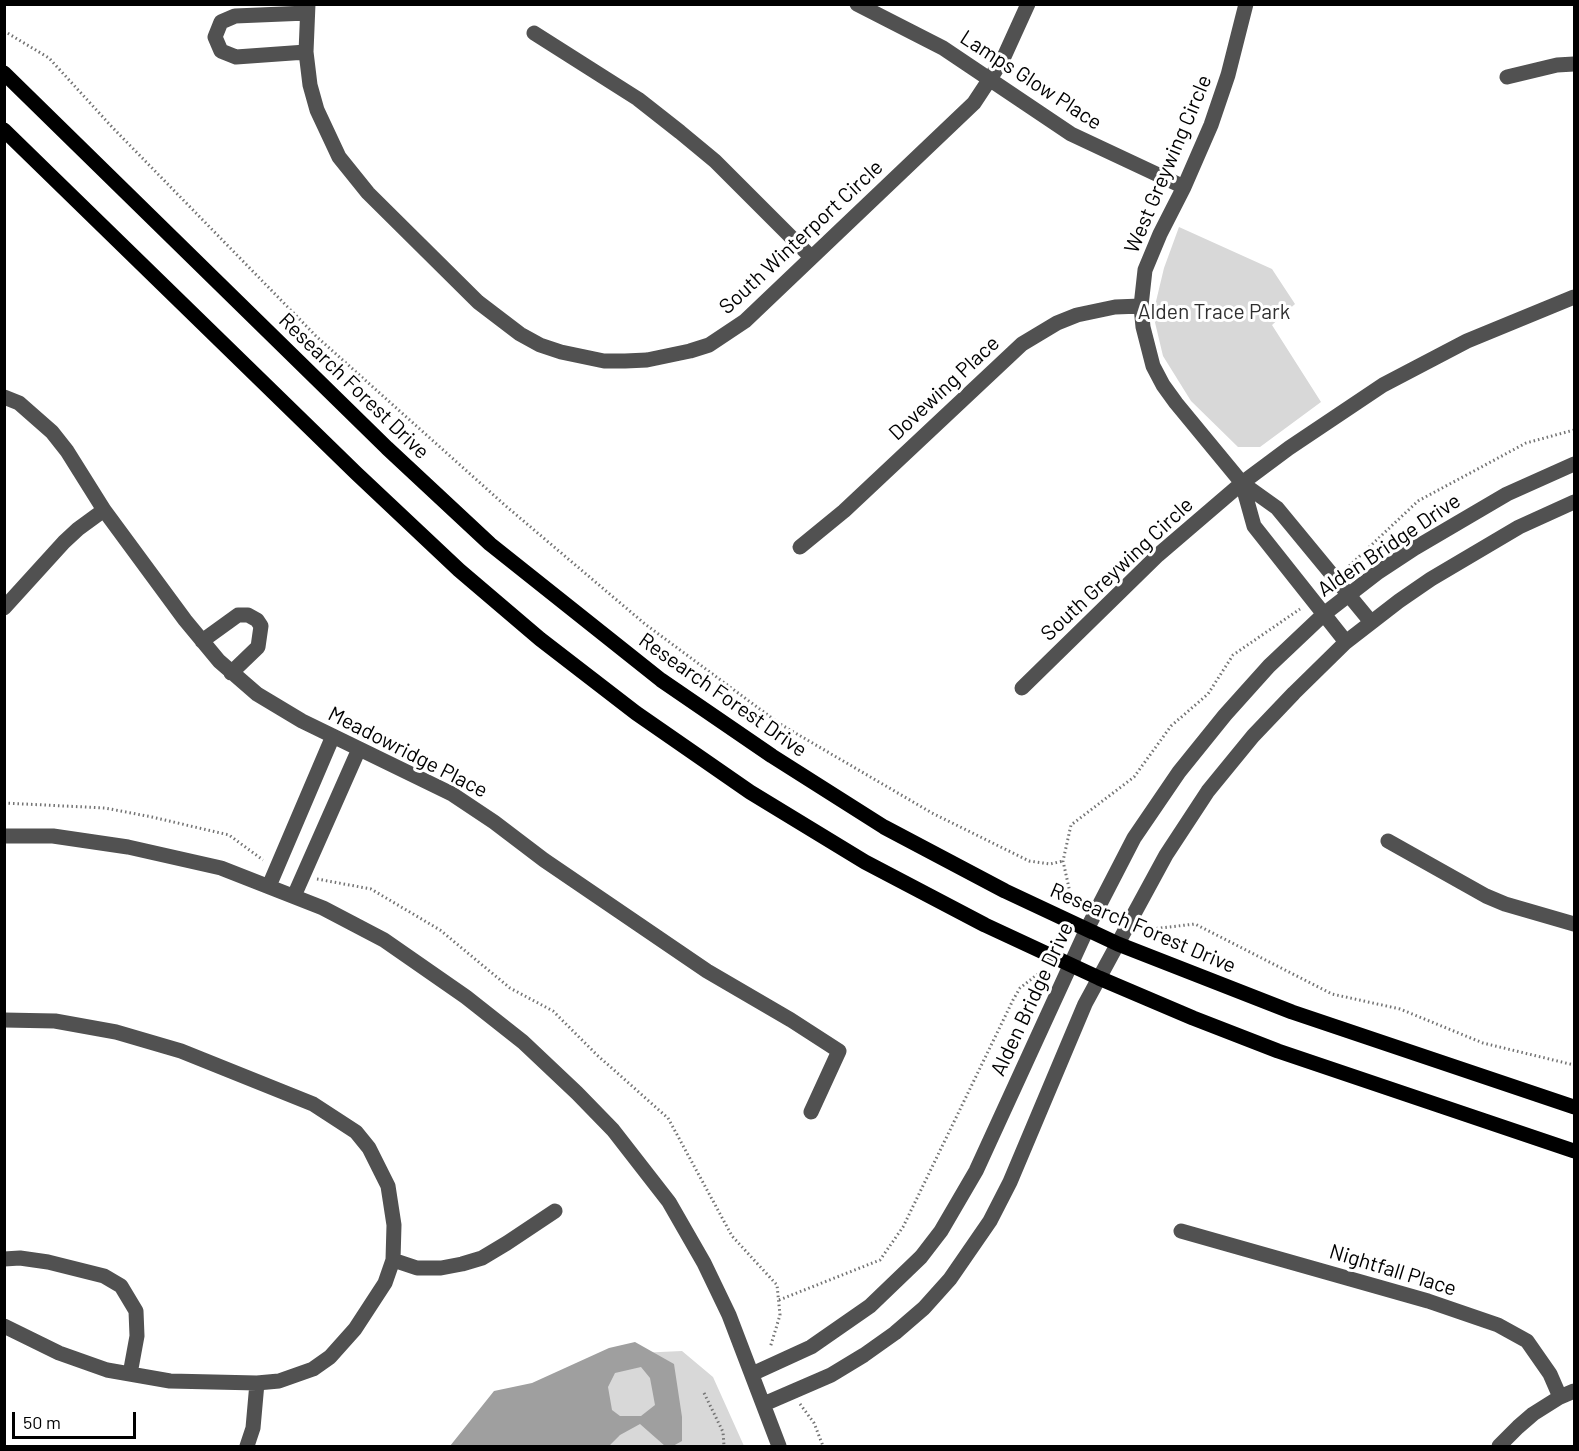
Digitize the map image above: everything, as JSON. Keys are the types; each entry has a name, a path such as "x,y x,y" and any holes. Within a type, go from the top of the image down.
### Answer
{"main road":[{"name":"Research Forest Drive","path":"4,73 387,448 490,544 661,680 772,756 884,827 1005,891 1118,944 1292,1012 1575,1107"},
{"path":"4,130 417,531 540,639 636,713 769,804 865,862 985,925 1099,978 1278,1051 1575,1151"}],"street":[{"name":"Lamps Glow Place","path":"857,4 943,48 1071,134 1184,187"},
{"name":"South Winterport Circle","path":"308,9 306,52 310,85 317,110 339,157 351,174 478,302 520,334 540,345 561,352 604,361 647,360 690,351 709,345 745,321 974,103 1013,42 1028,4"},
{"name":"West Greywing Circle","path":"1141,306 1146,270 1160,234 1184,187 1211,125 1228,75 1246,4"},
{"path":"306,52 236,57 221,51 215,38 221,22 235,16 308,9"},
{"path":"534,33 638,99 680,132 715,161 811,257"},
{"path":"1507,77 1557,65 1575,64"},
{"name":"South Greywing Circle","path":"1022,688 1158,555 1242,483 1288,448 1383,385 1467,341 1575,297"},
{"path":"1141,306 1147,347 1163,385 1242,483 1276,508 1371,622"},
{"name":"Dovewing Place","path":"800,547 844,511 1022,344 1057,323 1077,315 1115,307 1141,306"},
{"name":"Meadowridge Place","path":"4,397 19,404 52,432 105,510 202,641 231,673 257,694 302,721 452,794 707,971 839,1051 811,1112"},
{"name":"Alden Bridge Drive","path":"752,1374 811,1347 870,1306 921,1257 941,1231 976,1171 1087,929 1134,838 1179,772 1225,715 1269,666 1324,614 1415,548 1507,494 1575,464"},
{"path":"1242,483 1254,526 1346,642"},
{"path":"764,1404 831,1375 887,1339 924,1308 950,1279 990,1221 1010,1182 1085,1004 1166,855 1208,791 1253,736 1346,642 1371,622 1431,579 1471,554 1520,527 1575,502"},
{"path":"4,608 64,542 105,510"},
{"path":"202,641 238,615 248,615 257,620 261,626 258,647 231,673"},
{"path":"269,886 333,736"},
{"path":"294,896 360,749"},
{"path":"4,836 53,836 128,847 221,868 323,908 384,940 466,997 523,1042 613,1130 669,1202 704,1263 729,1315 779,1446"},
{"path":"1388,841 1486,896 1505,904 1575,924"},
{"path":"4,1020 55,1021 116,1032 182,1051 313,1104 356,1132 369,1148 388,1186 394,1225 393,1260 385,1283 355,1329 330,1357 314,1369 279,1381 257,1383 170,1381 107,1370 59,1353 4,1326"},
{"path":"393,1260 417,1268 441,1268 482,1258 555,1211"},
{"name":"Nightfall Place","path":"1181,1231 1428,1301 1498,1325 1527,1341 1567,1394"},
{"path":"4,1259 20,1258 57,1264 104,1276 122,1286 136,1311 137,1335 129,1374"},
{"path":"247,1446 253,1428 257,1383"},
{"path":"1499,1446 1518,1426 1567,1394"}],"path":[{"path":"4,31 49,58 112,127 316,336 507,507 645,624 780,724 932,813 1029,861 1050,864 1063,861"},
{"path":"4,803 105,808 152,817 229,835 266,862 277,866"},
{"path":"303,875 321,881 371,889 440,930 510,988 553,1011 597,1055 668,1118 732,1236 777,1285 780,1315 770,1346 775,1363"},
{"path":"1072,897 1082,909 1094,915"},
{"path":"1128,927 1146,931 1195,924 1332,994 1400,1009 1483,1043 1575,1065"},
{"path":"790,1392 814,1422 823,1446"},
{"path":"704,1393 723,1432 724,1446"}],"green space":[{"name":"Alden Trace Park","path":"1179,227 1272,269 1295,304 1272,325 1321,402 1260,447 1238,447 1191,401 1163,356 1153,314 1164,268"},
{"path":"682,1351 713,1377 744,1446 562,1446 605,1370 638,1353"}],"shaded area":[{"path":"635,1342 674,1364 682,1417 682,1441 673,1446 665,1446 640,1424 620,1435 609,1446 450,1446 494,1391 532,1383 609,1348","holes":["641,1367 650,1378 655,1405 641,1416 620,1416 612,1410 608,1387 615,1373"]}]}
